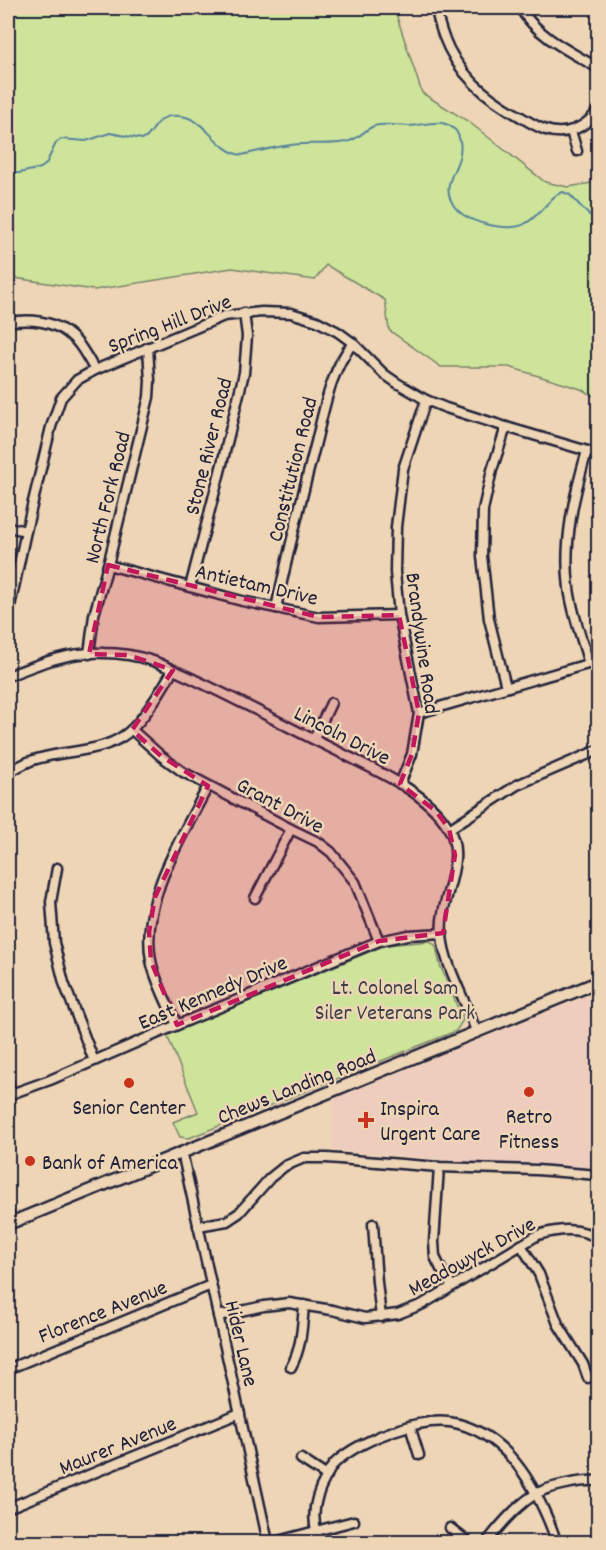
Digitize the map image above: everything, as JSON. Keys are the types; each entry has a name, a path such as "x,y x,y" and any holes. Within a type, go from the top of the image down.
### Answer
{"main road":[{"name":"Chews Landing Road","path":"9,1219 182,1152 598,982"}],"street":[{"path":"436,8 442,32 451,53 470,80 504,108 540,128 559,133 571,131 587,123 598,110"},
{"path":"520,8 526,18 547,39 598,68"},
{"path":"571,131 577,151"},
{"name":"Spring Hill Drive","path":"8,616 51,427 61,398 77,380 95,370 224,316 262,312 291,313 316,321 338,332 353,343 384,374 426,400 598,454"},
{"name":"Stone River Road","path":"190,587 244,373 247,336 244,313"},
{"path":"8,322 39,320 68,333 95,370"},
{"name":"Constitution Road","path":"276,608 296,520 330,391 339,363 353,343"},
{"name":"North Fork Road","path":"89,654 94,615 149,397 148,347"},
{"name":"Brandywine Road","path":"400,784 412,754 419,713 399,615 395,572 396,527 403,469 426,400"},
{"path":"506,427 492,470 483,510 482,556 489,619 506,687"},
{"path":"586,451 570,523 566,560 569,590 589,664"},
{"path":"8,527 26,531"},
{"name":"Antietam Drive","path":"108,565 319,617 399,615"},
{"name":"Lincoln Drive","path":"8,672 46,661 104,652 152,661 197,681 400,784 425,802 449,829 455,855 454,870 442,921 443,933 449,965 476,1032"},
{"path":"419,713 598,661"},
{"path":"8,773 29,761 88,750 111,742 132,729 173,670"},
{"path":"314,740 331,703"},
{"name":"Grant Drive","path":"132,729 160,756 183,772 318,842 331,852 355,882 379,941"},
{"path":"449,829 517,785 598,750"},
{"path":"177,1025 151,961 149,932 155,897 173,854 208,786"},
{"path":"255,898 291,829"},
{"path":"57,868 51,902 54,943 64,983 94,1060"},
{"name":"East Kennedy Drive","path":"11,1094 50,1080 379,941 408,935 443,933"},
{"path":"8,1082 11,1094 8,1106"},
{"name":"Hider Lane","path":"182,1152 268,1542"},
{"path":"198,1226 227,1221 239,1213 270,1178 285,1166 304,1158 598,1175"},
{"path":"439,1167 435,1257 452,1286"},
{"path":"373,1224 381,1317"},
{"name":"Meadowyck Drive","path":"218,1316 289,1303 365,1318 398,1314 423,1304 538,1235 557,1230 574,1230 590,1233 598,1238"},
{"path":"521,1245 539,1274 558,1324 584,1364 588,1378"},
{"name":"Florence Avenue","path":"8,1369 211,1285"},
{"path":"291,1366 300,1345 304,1305"},
{"name":"Maurer Avenue","path":"8,1508 240,1413"},
{"path":"320,1542 315,1531 315,1504 334,1464 355,1447 399,1429 433,1421 457,1423 484,1434 507,1452 536,1493 556,1542"},
{"path":"410,1426 419,1455"},
{"path":"301,1460 327,1476"},
{"path":"487,1542 516,1509 536,1493 564,1484 598,1481"},
{"path":"274,1542 354,1521"},
{"path":"450,1528 468,1542"}],"highlighted area":[{"path":"108,565 319,617 399,615 419,713 412,754 400,784 436,811 449,829 455,855 443,933 379,941 177,1025 151,961 149,932 155,897 208,786 161,756 132,730 173,670 128,655 89,654"}],"shaded area":[{"path":"598,991 598,1173 332,1150 335,1095 354,1091"}],"green space":[{"path":"8,8 398,8 397,17 422,93 469,122 545,182 568,187 598,182 598,399 581,389 509,367 441,367 389,330 385,300 326,265 315,280 232,268 94,290 8,277"},
{"name":"Lt. Colonel Sam Siler Veterans Park","path":"430,941 436,946 440,965 463,1020 456,1031 189,1138 180,1137 173,1122 198,1112 167,1035 386,945"}],"waterway":[{"path":"8,173 41,168 46,164 56,143 61,139 86,141 110,133 142,139 146,138 161,120 172,116 197,122 225,148 242,155 294,145 346,142 378,125 410,126 442,123 455,130 460,141 459,159 448,189 450,197 457,210 472,220 497,226 522,225 534,217 553,197 563,192 570,195 589,215 598,215"}],"place":[{"name":"Senior Center","path":"129,1083"},
{"name":"Retro Fitness","path":"529,1092"},
{"name":"Inspira Urgent Care","path":"366,1120"},
{"name":"Bank of America","path":"30,1161"}]}
